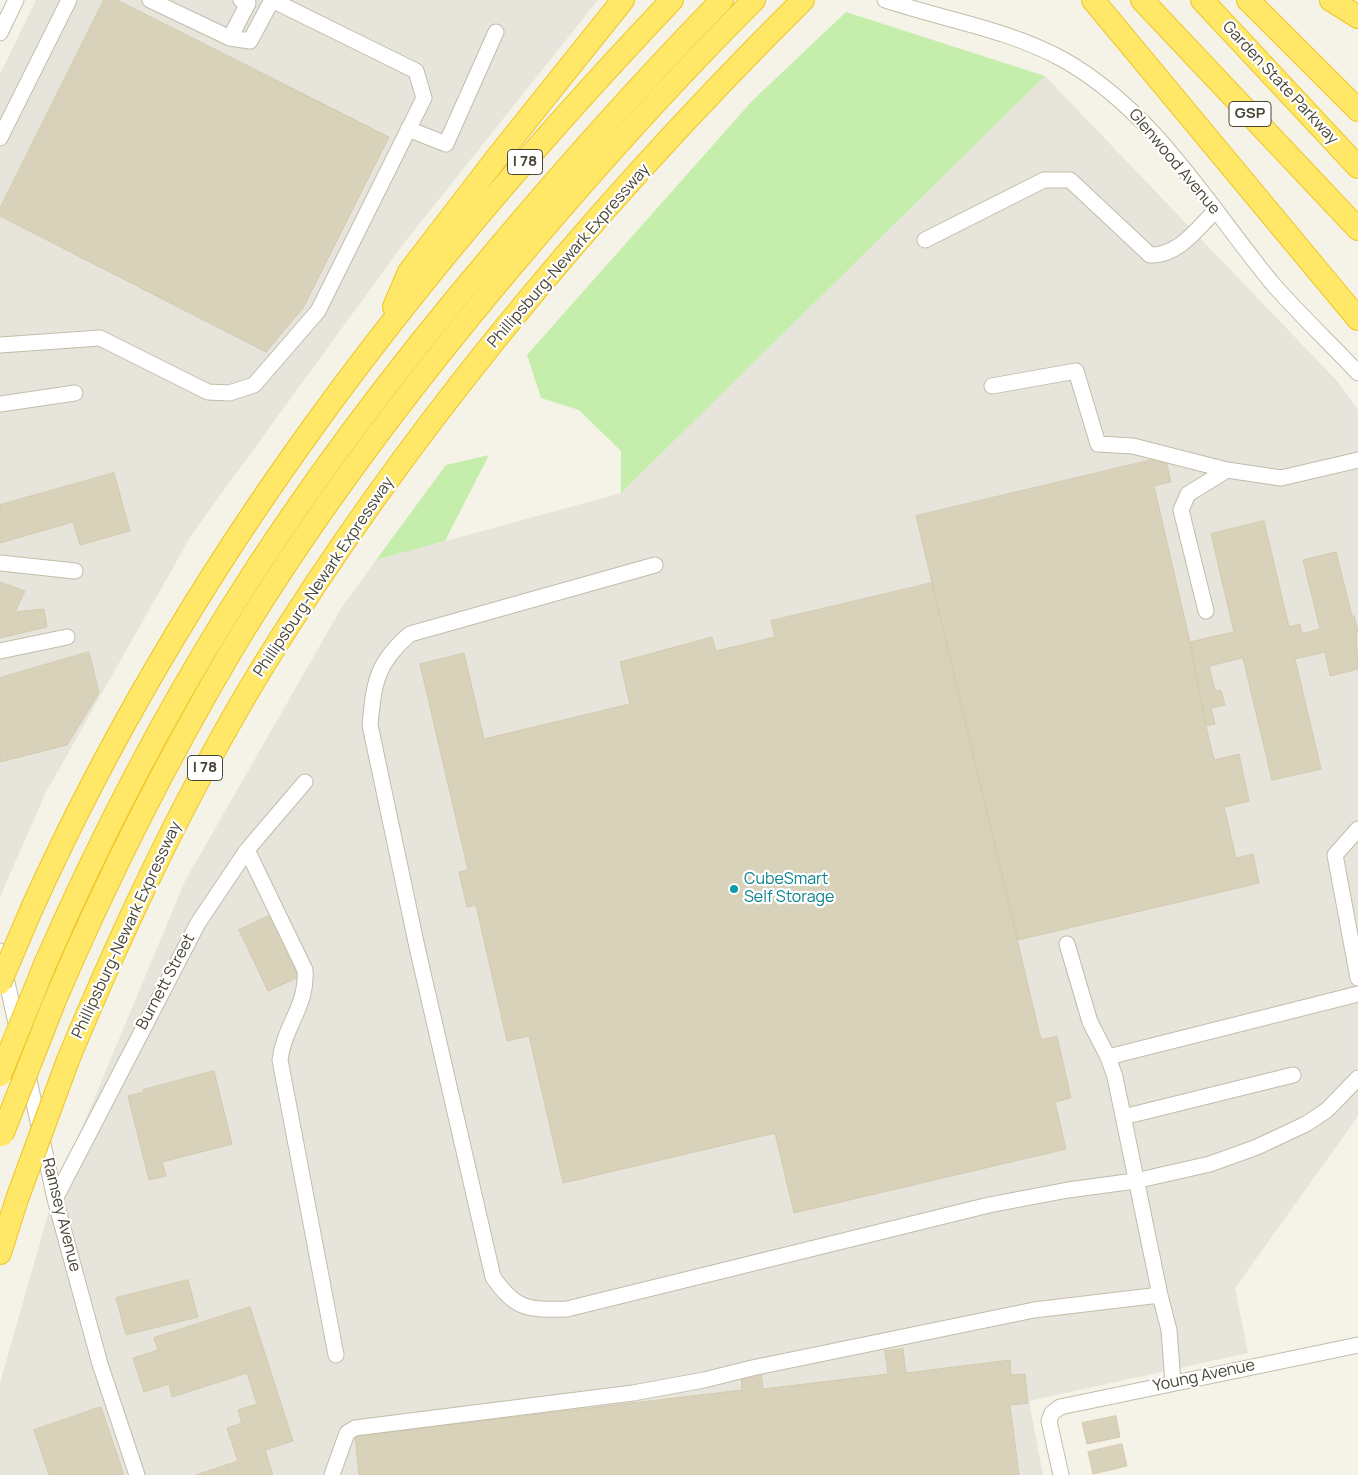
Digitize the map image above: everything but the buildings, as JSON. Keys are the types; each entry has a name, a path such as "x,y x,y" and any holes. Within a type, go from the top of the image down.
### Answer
{"highway":[{"path":"384,331 409,272 560,77 623,0"},
{"name":"I 78","path":"0,983 32,908 76,815 129,713 188,612 262,498 384,331 468,228 545,139 672,0"},
{"name":"I 78","path":"1,1139 55,1000 100,898 174,752 231,652 339,487 410,391 614,147 754,0"},
{"name":"Phillipsburg-Newark Expressway","path":"0,1253 17,1199 68,1060 146,881 204,770 292,621 377,494 449,399 530,299 630,183 803,0"},
{"path":"1093,0 1358,319"},
{"name":"GSP","path":"1142,0 1358,228"},
{"name":"Garden State Parkway","path":"1202,0 1356,164"},
{"path":"1248,0 1358,110"},
{"path":"1331,0 1358,17"},
{"path":"1351,0 1358,3"},
{"name":"I 78","path":"0,1075 46,962 109,828 172,708 231,608 307,494 431,328 563,171 716,6"}],"street":[{"path":"0,33 16,0"},
{"path":"0,138 69,0"},
{"path":"0,344 100,338 208,392 229,393 254,385 318,311 424,98 416,71 272,0 250,41 230,38 150,0"},
{"path":"230,38 248,3 241,0"},
{"name":"Glenwood Avenue","path":"885,0 1008,34 1066,61 1111,93 1164,145 1215,212 1274,284 1358,373"},
{"path":"408,129 446,144 496,32"},
{"path":"925,240 1044,180 1070,180 1150,255 1162,255 1172,252 1215,212"},
{"path":"1333,347 1340,352 1358,356"},
{"path":"992,386 1076,371 1098,444 1133,446 1227,470 1281,478 1358,460"},
{"path":"0,404 75,393"},
{"path":"1206,611 1181,510 1188,494 1227,470"},
{"path":"0,563 75,571"},
{"path":"655,565 410,634 394,648 379,670 373,696 370,725 416,947 493,1277 505,1295 520,1305 542,1310 567,1309 990,1205 1068,1190 1135,1181 1210,1164 1276,1139 1327,1110 1358,1078"},
{"path":"0,652 67,637"},
{"name":"Burnett Street","path":"55,1199 198,923 247,850 305,782"},
{"path":"1358,829 1335,855 1358,978"},
{"path":"247,850 305,970 306,982 302,1004 281,1045 280,1060 336,1355"},
{"path":"1067,944 1090,1022 1108,1057 1115,1077 1135,1181 1169,1330 1173,1383"},
{"name":"Ramsey Avenue","path":"0,951 55,1199 100,1364 137,1475"},
{"path":"1108,1057 1358,994"},
{"path":"1122,1117 1294,1075"},
{"path":"332,1475 347,1433 355,1428 633,1392 704,1380 752,1368 1034,1310 1160,1294"},
{"name":"Young Avenue","path":"1061,1475 1049,1421 1052,1413 1060,1407 1358,1345"}],"shaded area":[{"path":"36,0 598,0 404,243 192,534 45,794 0,897 0,74"},
{"path":"1045,76 1338,382 1358,410 1358,1116 1235,1288 1248,1353 1029,1401 1043,1475 0,1475 0,1383 53,1197 185,881 342,607 376,560 621,493"}],"green space":[{"path":"846,12 1045,76 621,493 621,451 579,410 541,398 527,355 752,101"},
{"path":"489,455 445,541 376,560 446,465"}],"place":[{"name":"CubeSmart Self Storage","path":"734,889"}]}
